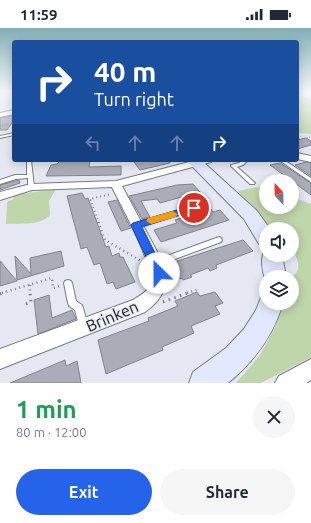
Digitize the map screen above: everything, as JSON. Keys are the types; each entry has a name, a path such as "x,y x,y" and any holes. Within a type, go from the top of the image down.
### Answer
{"main road":[{"path":"200,162 251,216 259,228"},
{"path":"204,383 224,369 246,348 262,327 268,310"}],"street":[{"path":"0,115 12,112"},
{"path":"0,196 31,187 118,188 196,162"},
{"name":"Brinken","path":"0,359 138,306 150,299 159,282 159,273 156,263 118,188"},
{"path":"286,383 311,369"}],"lane":[{"path":"0,137 12,134"},
{"path":"30,162 31,187"},
{"path":"244,162 233,166 252,183"},
{"path":"284,162 311,180"},
{"path":"0,182 16,177 30,176"},
{"path":"136,225 194,208"},
{"path":"156,263 219,240"},
{"path":"68,283 72,303 79,308 83,328"}],"path":[{"path":"0,125 12,124"},
{"path":"299,139 311,137"},
{"path":"118,188 90,199 105,240 146,264 156,263"},
{"path":"0,294 52,278 53,288 68,283"},
{"path":"26,304 31,302 30,285"},
{"path":"150,299 164,303 199,289"}],"green space":[{"path":"299,108 311,108 311,134 299,133"},
{"path":"259,187 259,214 299,214 299,200 311,204 311,357 261,383 236,383 260,355 275,327 281,310 299,310 299,270 297,270 298,262 299,262 299,222 265,222 238,191"},
{"path":"56,189 49,201 50,215 46,219 30,223 6,224 7,204 8,201 13,200 14,195"}],"building":[{"path":"12,116 12,123 7,130 0,130 0,118"},
{"path":"306,138 311,141 311,145 299,148 299,140"},
{"path":"59,162 90,162 89,167 121,166 121,175 46,176 51,165"},
{"path":"134,162 170,162 170,163 140,170"},
{"path":"306,162 311,163 311,176 295,165"},
{"path":"280,163 297,174 282,174 270,165"},
{"path":"299,175 311,183 311,195 299,186"},
{"path":"19,180 20,183 0,190 0,185"},
{"path":"193,184 200,192 160,203 157,199 141,201 150,217 142,219 129,196 177,185"},
{"path":"82,193 85,199 88,198 106,247 109,246 112,256 119,253 120,257 123,257 135,282 116,289 113,282 107,284 100,263 94,265 87,247 81,249 67,196"},
{"path":"117,200 131,228 121,231 108,202"},
{"path":"211,209 213,212 220,210 229,220 161,242 154,230 177,223 175,220"},
{"path":"243,240 253,251 216,265 217,268 210,271 208,268 190,275 192,277 183,280 182,278 180,279 171,263"},
{"path":"61,251 64,266 17,280 15,256 31,274 30,258"},
{"path":"0,261 17,281 0,286"},
{"path":"197,292 200,296 215,292 223,303 215,306 220,314 191,326 194,333 162,347 163,350 106,374 98,340 149,321 148,318 178,306 175,301"},
{"path":"49,295 52,318 72,310 76,319 38,334 34,300"},
{"path":"65,360 66,366 77,361 81,383 10,383"}],"slow traffic":[{"path":"151,221 173,214"}],"route":[{"path":"159,273 156,263 136,225 194,208"}]}
